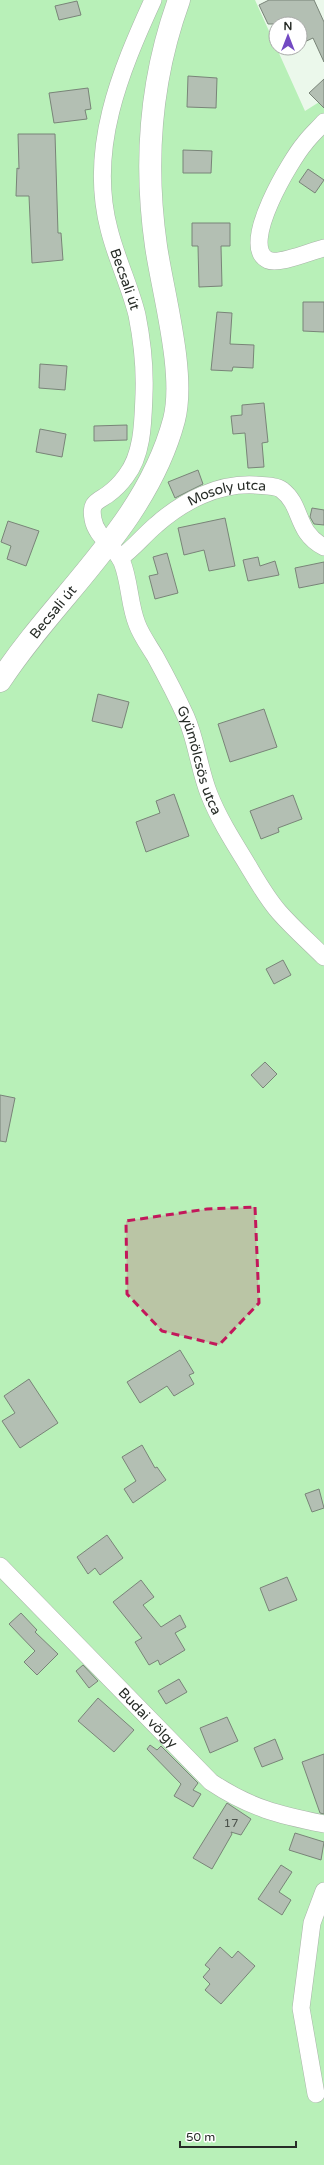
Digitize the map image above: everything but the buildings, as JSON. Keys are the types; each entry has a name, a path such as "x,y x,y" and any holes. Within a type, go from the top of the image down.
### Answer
{"main road":[{"name":"Becsali út","path":"0,681 27,643 114,552 166,446 175,417 177,391 175,361 156,247 149,156 154,94 178,0"}],"street":[{"name":"Becsali út","path":"114,552 95,527 92,508 97,500 108,495 128,474 137,452 142,431 144,391 142,352 137,315 108,228 102,185 102,152 109,114 122,73 153,0"},
{"path":"324,122 304,144 278,188 261,224 259,244 264,257 273,261 324,248"},
{"name":"Mosoly utca","path":"114,552 134,548 155,525 180,507 208,492 248,485 280,488 289,497 308,535 324,547"},
{"name":"Gyümölcsös utca","path":"114,552 126,573 130,600 137,625 187,718 194,735 198,757 208,792 220,818 262,890 275,907 324,957"},
{"name":"Budai völgy","path":"0,1566 211,1782 231,1796 252,1806 279,1815 324,1824"},
{"path":"316,2094 301,2008 312,1923 324,1891"}],"highlighted area":[{"path":"255,1207 259,1303 219,1345 162,1331 127,1294 126,1221 207,1209"}],"green space":[{"path":"0,0 255,0 268,29 268,56 280,56 305,111 324,99 324,2165 0,2165"}]}
